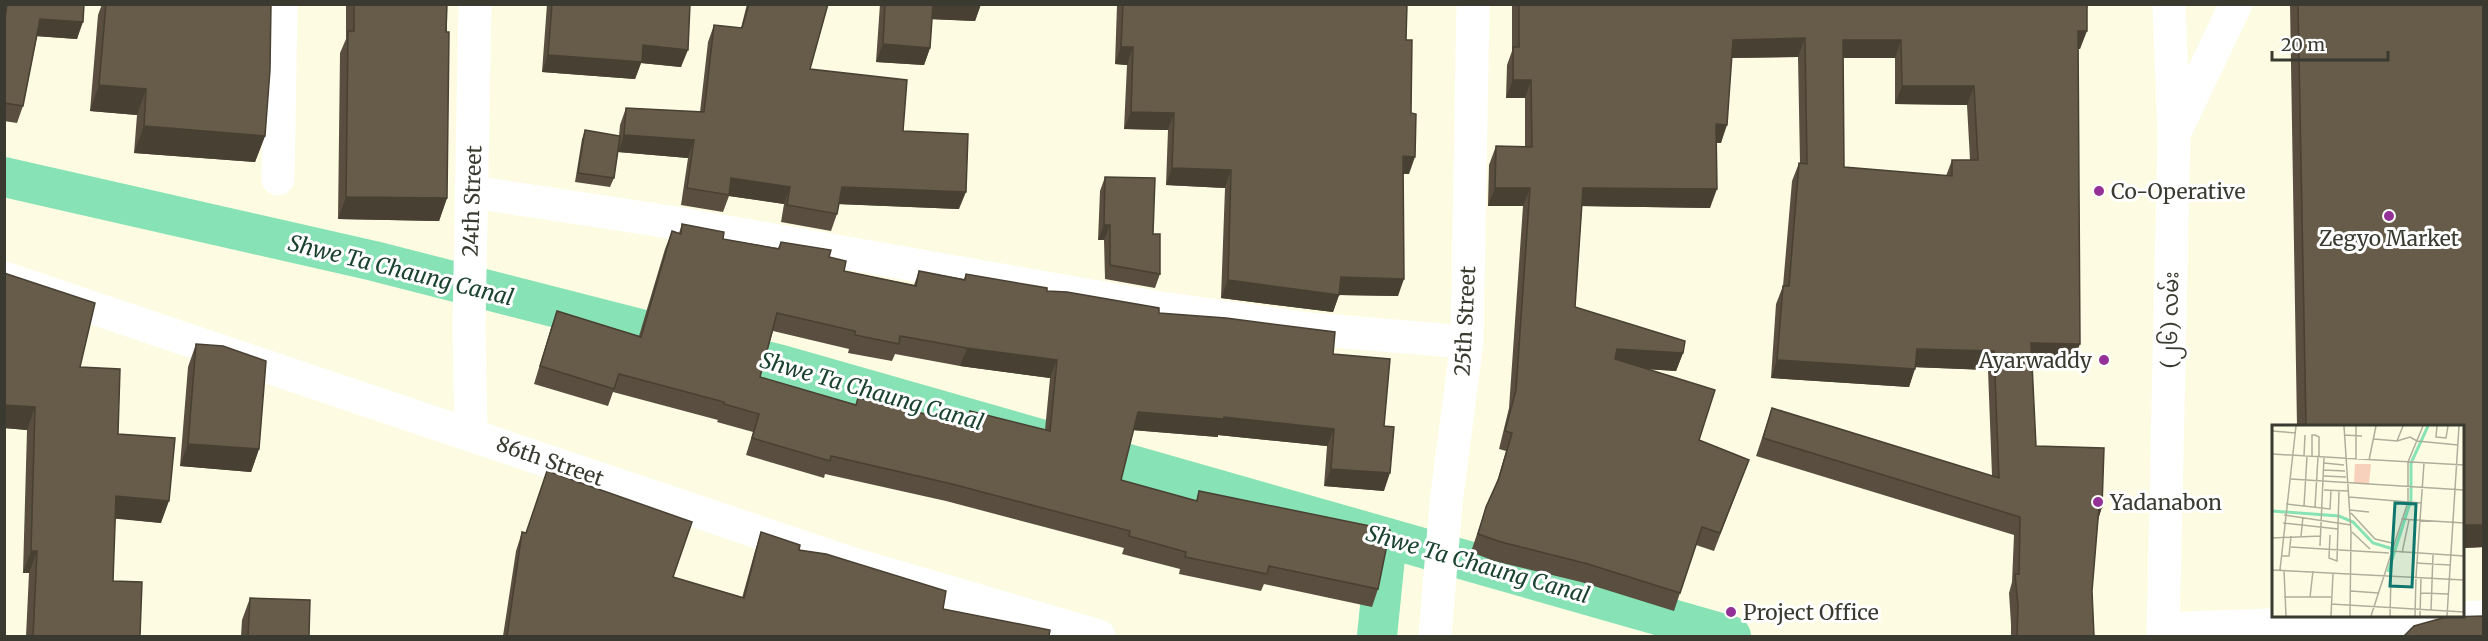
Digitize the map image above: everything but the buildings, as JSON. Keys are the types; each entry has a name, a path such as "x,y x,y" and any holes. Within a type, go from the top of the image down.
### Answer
{"street":[{"path":"278,179 281,4"},
{"name":"24th Street","path":"471,434 469,327 475,4"},
{"name":"25th Street","path":"1436,624 1446,503 1467,342 1473,4"},
{"name":"(၂၆) လမ်း","path":"2164,633 2174,134 2169,4"},
{"path":"2174,134 2236,4"},
{"path":"473,192 670,222 1155,307 1309,329 1467,342"},
{"name":"86th Street","path":"4,278 850,563 1099,636"},
{"path":"2164,633 2484,616"}],"waterway":[{"name":"Shwe Ta Chaung Canal","path":"4,177 374,261 785,366 1731,636"},
{"path":"1377,636 1387,538"}],"place":[{"name":"Co-Operative","path":"2099,191"},
{"name":"Zegyo Market","path":"2389,216"},
{"name":"Ayarwaddy","path":"2104,360"},
{"name":"Yadanabon","path":"2098,502"},
{"name":"Project Office","path":"1731,612"}]}
